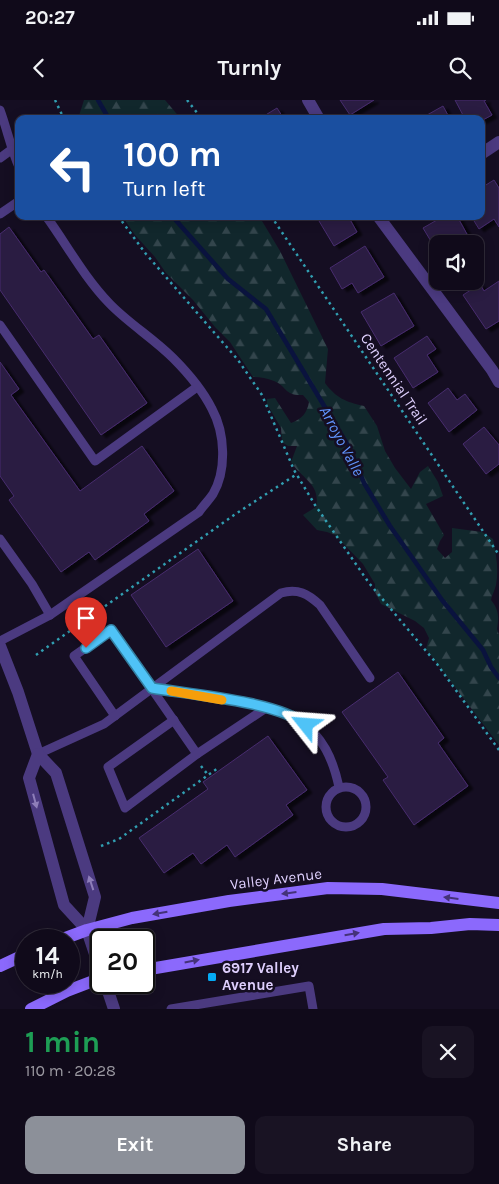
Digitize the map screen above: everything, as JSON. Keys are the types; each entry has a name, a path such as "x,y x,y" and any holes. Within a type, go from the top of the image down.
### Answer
{"main road":[{"name":"Valley Avenue","path":"80,933 132,918 229,900 328,888 382,890 499,903"},
{"path":"155,968 384,929 431,928 470,924 499,925"},
{"path":"0,966 15,959"},
{"path":"31,1009 67,991 90,982"}],"street":[{"path":"308,100 317,115"},
{"path":"485,151 499,142"},
{"path":"384,220 495,367 499,382"},
{"path":"0,646 18,692 38,754 56,773 95,897 87,930"},
{"path":"38,754 29,778 64,905 87,930 90,939"},
{"path":"109,994 114,1009"}],"lane":[{"path":"0,110 15,158"},
{"path":"0,158 11,150"},
{"path":"0,214 15,204"},
{"path":"0,641 50,614 199,512 213,494 221,476 223,453 219,427 212,409 173,358 110,303 86,276 49,220"},
{"path":"0,325 95,461 197,387"},
{"path":"0,540 32,584 50,614"},
{"path":"38,754 104,724 281,593 290,590 310,596 320,605 370,678"},
{"path":"115,716 74,656 111,630 197,754"},
{"path":"152,688 266,708 298,718 314,732 327,748 335,768 339,788"},
{"path":"174,720 108,767 125,808 197,754 266,708"},
{"path":"347,786 354,788 361,793 365,800 366,809 364,817 351,827 343,827 336,824 330,820 326,813 325,805 327,798 339,788 347,786"},
{"path":"171,1009 309,986 313,1009"}],"path":[{"path":"55,100 62,115"},
{"path":"187,100 199,115"},
{"path":"121,220 146,254 238,360 262,396 297,474 315,505 369,583 437,664 499,750"},
{"name":"Centennial Trail","path":"274,220 499,555"},
{"path":"36,655 234,515 297,474"},
{"path":"101,846 119,839 218,768"}],"green space":[{"path":"84,100 165,100 178,115 79,115"},
{"path":"125,220 261,220 280,251 328,349 325,383 342,399 364,406 377,426 385,451 411,489 420,472 428,466 438,482 443,496 426,504 444,535 437,549 445,558 452,552 452,528 482,532 493,539 497,573 496,585 491,600 497,610 497,629 499,635 499,745 426,649 429,638 424,628 415,621 381,604 375,592 375,584 363,564 335,535 317,530 303,515 316,507 316,493 310,482 291,462 297,446 288,446 282,442 281,428 267,404 267,399 275,398 291,423 303,415 309,402 303,395 292,394 274,381 253,377 230,342 166,273 155,257 135,235"}],"building":[{"path":"340,100 374,100 350,115"},
{"path":"455,100 486,100 484,101 492,115 485,119 485,115 463,115"},
{"path":"443,106 448,115 427,115"},
{"path":"277,108 281,115 266,115"},
{"path":"494,180 499,188 499,227 494,219 479,229 473,220 485,220 485,186"},
{"path":"318,220 350,220 357,232 334,246"},
{"path":"437,220 459,220 467,235 429,235 429,238 423,228"},
{"path":"9,227 41,272 44,270 93,339 99,335 147,403 101,435 0,290 0,234"},
{"path":"365,246 384,277 358,293 352,283 342,289 330,268"},
{"path":"499,281 499,321 486,329 463,295 471,290 484,291"},
{"path":"394,293 414,326 381,346 361,312"},
{"path":"427,336 436,349 427,355 438,372 413,388 394,358"},
{"path":"0,362 19,389 11,395 80,491 142,446 174,491 144,514 149,521 95,560 89,552 61,572 9,500 14,496 0,476"},
{"path":"448,388 457,400 465,394 477,410 449,432 428,403"},
{"path":"484,427 499,445 499,464 486,474 463,444"},
{"path":"198,549 233,601 166,647 131,595"},
{"path":"398,672 444,738 438,743 468,786 414,825 383,780 388,777 342,712"},
{"path":"268,736 307,790 286,805 293,815 235,857 227,845 201,864 193,853 164,873 139,838 208,789 203,782"}],"waterway":[{"name":"Arroyo Valle","path":"98,100 107,115"},
{"name":"Arroyo Valle","path":"176,220 228,279 266,309 350,449 364,483 390,526 442,600 483,650 499,678"}],"slow traffic":[{"path":"171,691 222,700"}],"place":[{"name":"6917 Valley Avenue","path":"212,977"}],"route":[{"path":"86,648 111,630 152,688 256,705 298,718 306,725"}]}
